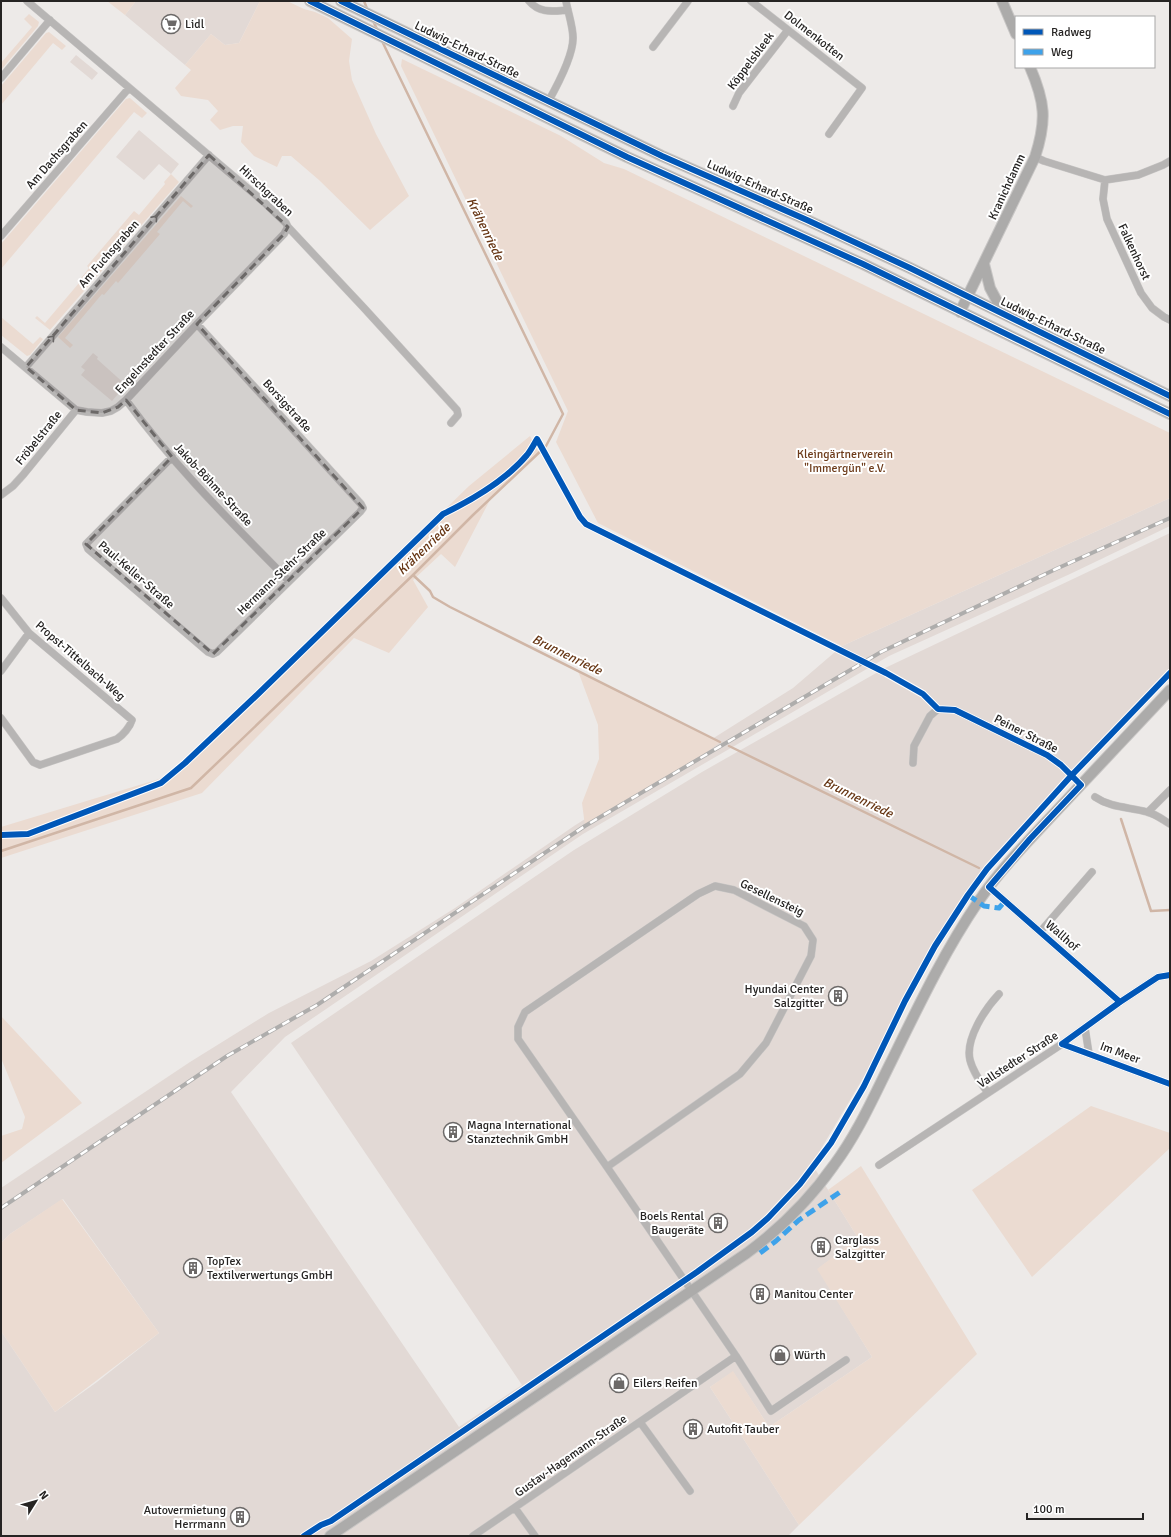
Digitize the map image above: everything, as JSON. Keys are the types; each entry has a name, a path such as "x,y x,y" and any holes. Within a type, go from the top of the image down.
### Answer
{"main road":[{"path":"310,1 541,115 705,193 863,264 1170,414"},
{"name":"Ludwig-Erhard-Straße","path":"341,1 662,156 807,220 910,268 1170,396"},
{"path":"1002,1 1015,32"},
{"name":"Kranichdamm","path":"960,312 1035,157 1041,138 1044,125 1043,107 1040,89 1030,68"},
{"path":"541,115 548,102"},
{"path":"984,264 992,291 1004,314"},
{"path":"330,1536 620,1341 690,1290 767,1238 808,1199 835,1164 849,1142 948,950 989,887 1030,838 1170,690"}],"street":[{"name":"Hirschgraben","path":"27,1 286,222 288,227 457,410 458,415 451,423"},
{"path":"529,1 532,5 548,12 568,10"},
{"path":"548,102 570,53 573,39 566,1"},
{"path":"653,47 688,1"},
{"name":"Dolmenkotten","path":"751,1 862,88 829,134"},
{"path":"1,78 50,20"},
{"name":"Köppelsbleek","path":"734,106 739,93 788,30"},
{"name":"Am Dachsgraben","path":"1,236 129,88"},
{"name":"Am Fuchsgraben","path":"26,367 209,155"},
{"path":"1035,157 1044,162 1105,180 1138,175 1170,161"},
{"name":"Falkenhorst","path":"1105,180 1103,199 1107,219 1141,293 1152,308 1170,320"},
{"name":"Engelnstedter Straße","path":"76,410 102,412 111,411 118,407 284,234 288,227"},
{"name":"Borsigstraße","path":"197,324 361,504"},
{"path":"1,347 76,410"},
{"name":"Jakob-Böhme-Straße","path":"126,400 172,457 223,514 289,581"},
{"name":"Fröbelstraße","path":"1,495 23,475 76,410"},
{"name":"Paul-Keller-Straße","path":"172,457 86,544 88,548 152,604 208,652 213,654"},
{"name":"Hermann-Stehr-Straße","path":"213,654 217,652 360,512 363,508 361,504"},
{"name":"Propst-Tittelbach-Weg","path":"1,598 29,633 132,720 131,724 117,739 40,765 33,762 1,718"},
{"path":"1,671 29,633"},
{"name":"Peiner Straße","path":"913,764 914,746 930,716 938,709 955,710 1047,755 1081,785"},
{"path":"1148,812 1170,790"},
{"path":"1095,797 1105,803 1148,812 1170,824"},
{"path":"1040,932 1092,872"},
{"name":"Gesellensteig","path":"607,1167 740,1074 766,1043 811,956 813,940 804,926 734,890 715,886 698,894 525,1012 518,1027 518,1039 690,1290"},
{"name":"Wallhof","path":"989,887 1120,1002"},
{"name":"Vallstedter Straße","path":"879,1165 1062,1044 1120,1002 1158,977 1170,975"},
{"path":"988,1093 978,1079 970,1060 971,1038 987,1008 999,994"},
{"name":"Im Meer","path":"1085,1028 1089,1054"},
{"name":"Im Meer","path":"1062,1044 1170,1084"},
{"path":"690,1290 736,1356 771,1411 846,1360"},
{"name":"Gustav-Hagemann-Straße","path":"473,1536 736,1356"},
{"name":"Gustav-Hagemann-Straße","path":"640,1422 690,1491"},
{"name":"Gustav-Hagemann-Straße","path":"515,1508 535,1536"}],"highlighted area":[{"path":"209,155 288,227 284,234 197,324 363,508 213,654 86,544 172,457 126,400 118,407 102,413 76,410 26,367"}],"shaded area":[{"path":"136,1 260,1 239,43 225,45 211,34 185,65 125,15"},
{"path":"76,55 98,73 92,80 70,62"},
{"path":"139,130 179,164 171,174 159,164 144,180 116,157"},
{"path":"93,353 98,357 97,359 126,385 112,401 81,375 85,370 81,367"},
{"path":"1170,498 1170,526 1070,574 889,656 583,834 285,1037 231,1092 459,1427 522,1385 291,1043 574,850 702,772 885,668 1170,533 1170,670 1083,758 976,879 881,1048 812,1164 858,1238 818,1269 872,1357 769,1427 733,1372 710,1387 799,1525 788,1536 1,1536 1,1331 55,1412 97,1382 159,1333 63,1199 10,1234 1,1243 1,1188 190,1062 269,1013 371,961 455,908 574,826 793,688 842,646"}],"green space":[{"path":"107,1 136,1 125,15"},
{"path":"260,1 287,1 304,9 315,12 328,18 352,39 349,61 352,80 376,134 409,196 370,230 319,180 291,156 282,156 277,167 254,156 241,142 243,126 233,126 220,130 210,120 218,111 208,100 181,96 175,88 191,70 185,65 211,34 225,45 239,43"},
{"path":"29,14 39,22 38,26 1,70 1,63 32,27 24,19"},
{"path":"49,32 66,46 62,50 53,43 1,105 1,86 46,33"},
{"name":"Kleingärtnerverein \"Immergün\" e.V.","path":"402,59 561,136 604,163 624,169 1170,433 1170,498 842,646 598,523 556,442 568,411 401,66"},
{"path":"130,98 147,113 142,118 134,112 1,269 1,244 126,99"},
{"path":"171,174 179,182 50,330 35,318 37,316 45,323 79,283 78,282 89,268 87,266 134,211 139,215 165,184 164,182"},
{"path":"181,196 193,206 191,208 183,201 157,232 160,234 118,283 116,281 104,295 102,294 65,338 73,345 70,348 58,337"},
{"path":"1,317 33,344 40,337 43,339 30,355 27,356 1,335"},
{"path":"530,436 539,453 491,498 455,567 441,554 413,580 428,607 389,653 354,638 202,793 1,858 1,827 159,779 185,763 469,486"},
{"path":"578,671 720,742 697,760 585,826 582,803 599,759 598,725"},
{"path":"1,1016 82,1103 1,1163 1,1136 22,1129 25,1117 1,1058"},
{"path":"1091,1106 1170,1133 1170,1148 1032,1277 972,1190"},
{"path":"861,1166 977,1354 799,1525 710,1387 733,1371 769,1427 872,1357 817,1269 858,1238 828,1190"},
{"path":"62,1199 159,1333 55,1412 1,1331 1,1243 10,1234"}],"waterway":[{"name":"Krähenriede","path":"364,1 368,11"},
{"name":"Krähenriede","path":"373,21 378,31"},
{"name":"Krähenriede","path":"1,851 191,788 546,446 563,414 382,41"},
{"name":"Brunnenriede","path":"413,575 430,591 433,597 450,607 720,742"},
{"name":"Brunnenriede","path":"729,746 979,868"},
{"name":"Brunnenriede","path":"1121,819 1151,911 1170,910"}],"railway":[{"path":"1,1208 227,1056 317,1005 585,826 881,652 1056,569 1170,518"}],"marked path":[{"path":"968,895 984,906 999,908 1005,901"},
{"path":"760,1253 799,1220 840,1192"}],"cycle path":[{"path":"310,1 627,157 863,264 1170,414"},
{"path":"341,1 662,156 807,220 910,268 1170,396"},
{"path":"1,835 28,834 161,783 185,763 258,694 443,514 477,496 499,481 519,464 527,455 537,439 580,517 586,524 886,673 923,694 938,709 955,710 1047,755 1061,765 1081,785 1030,839 989,887 1120,1002"},
{"path":"304,1536 321,1525 331,1521 697,1272 752,1232 768,1218 800,1184 831,1143 864,1086 905,1001 935,946 987,869 1071,776 1170,673"},
{"path":"1062,1044 1120,1002 1158,977 1170,975"},
{"path":"1062,1044 1170,1084"}],"place":[{"name":"Lidl","path":"171,24"},
{"name":"Hyundai Center Salzgitter","path":"838,996"},
{"name":"Magna International Stanztechnik GmbH","path":"453,1132"},
{"name":"Boels Rental Baugeräte","path":"718,1223"},
{"name":"Carglass Salzgitter","path":"821,1247"},
{"name":"TopTex Textilverwertungs GmbH","path":"193,1268"},
{"name":"Manitou Center","path":"760,1294"},
{"name":"Würth","path":"780,1355"},
{"name":"Eilers Reifen","path":"619,1383"},
{"name":"Autofit Tauber","path":"693,1429"},
{"name":"Autovermietung Herrmann","path":"240,1517"}]}
